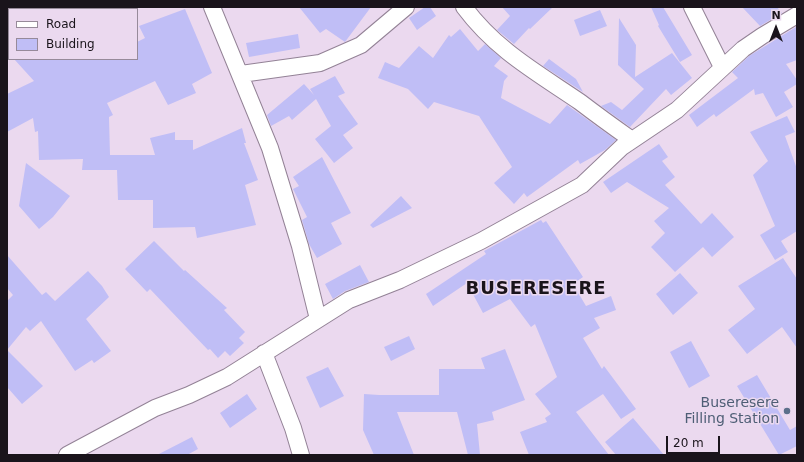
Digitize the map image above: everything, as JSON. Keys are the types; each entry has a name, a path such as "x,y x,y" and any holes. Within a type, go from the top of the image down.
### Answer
{"street":[{"path":"212,7 241,74 270,148 300,246 318,319"},
{"path":"241,74 320,63 361,46 406,7"},
{"path":"464,7 480,28 530,70 579,102 632,140"},
{"path":"692,7 722,67"},
{"path":"67,455 155,408 189,395 227,377 349,300 400,280 481,241 582,185 632,140 677,110 722,67 762,36 797,15"},
{"path":"264,353 293,428 301,455"}],"building":[{"path":"299,7 371,7 345,42 326,29 320,33"},
{"path":"425,7 430,7 436,16 417,30 409,18"},
{"path":"502,7 553,7 530,29 529,28 514,44 497,30 510,16"},
{"path":"651,7 663,7 692,55 680,62 658,26 659,25"},
{"path":"742,7 777,7 782,13 760,26"},
{"path":"185,9 212,73 192,84 196,93 168,105 155,81 107,103 113,115 109,117 110,155 155,155 150,138 175,132 175,140 193,140 193,150 242,128 246,143 244,143 258,180 245,185 256,225 197,238 195,227 153,228 153,200 118,200 117,170 82,170 83,159 39,160 38,131 35,132 33,118 7,132 7,94 34,81 15,60 138,60 138,42 145,38 139,26"},
{"path":"600,10 607,26 580,36 574,20"},
{"path":"619,18 636,45 635,77 672,53 692,78 671,95 666,89 630,127 601,106 611,102 622,110 644,89 618,65"},
{"path":"796,27 797,60 786,64 797,80 797,84 784,92 793,107 776,117 763,93 755,95 754,89 716,117 714,114 697,127 689,115 738,78 732,72 749,56"},
{"path":"460,29 478,51 485,44 501,58 494,66 508,76 504,81 501,98 550,124 567,105 616,140 605,150 580,164 578,160 527,197 524,193 514,204 494,183 512,167 479,116 434,102 428,109 408,89 378,78 385,62 399,68 419,46 433,58 449,35 451,37"},
{"path":"298,34 300,48 249,57 246,43"},
{"path":"549,59 576,79 583,92 543,66"},
{"path":"335,76 345,93 338,96 358,124 343,135 353,148 334,163 315,139 331,126 316,99 292,120 289,116 271,126 267,115 304,84 314,95 310,89"},
{"path":"787,116 795,132 785,136 797,169 797,231 781,241 788,252 775,260 760,235 775,226 753,175 768,161 750,132"},
{"path":"659,144 668,157 662,161 675,177 665,185 701,224 712,213 734,237 712,257 703,247 675,272 651,247 665,233 654,221 669,208 627,182 611,193 603,182"},
{"path":"322,157 351,213 331,223 342,244 317,258 309,244 302,220 307,217 293,189 299,186 293,177"},
{"path":"26,163 70,196 53,217 39,229 19,206"},
{"path":"401,196 412,208 373,228 370,225"},
{"path":"541,220 543,223 546,221 583,277 573,284 586,306 611,296 616,310 594,318 600,328 583,338 602,369 604,366 636,409 621,419 603,394 576,412 609,455 529,455 520,432 547,422 545,418 551,414 535,394 557,377 535,324 531,327 510,299 483,313 467,283 433,306 426,294 486,254 484,251"},
{"path":"154,241 184,271 185,270 227,308 224,310 245,332 239,338 244,343 230,356 225,351 218,358 210,349 208,350 150,289 147,292 125,269"},
{"path":"7,255 42,295 46,292 55,301 88,271 102,286 109,297 86,319 111,351 94,363 92,360 75,371 41,321 30,331 26,327 7,350 7,301 13,295 7,288"},
{"path":"783,258 797,279 797,348 782,327 747,354 728,330 755,309 738,286"},
{"path":"360,265 369,282 345,291 333,299 325,284"},
{"path":"680,273 698,293 673,315 656,294"},
{"path":"409,336 415,349 391,361 384,347"},
{"path":"691,341 710,376 689,388 670,352"},
{"path":"505,349 525,400 492,412 494,420 477,424 480,455 468,455 457,412 397,412 414,455 374,455 363,430 364,394 439,395 439,369 485,369 481,358"},
{"path":"7,350 43,386 22,404 7,387"},
{"path":"328,367 344,396 320,408 306,377"},
{"path":"757,375 790,430 797,426 797,446 779,455 737,386"},
{"path":"247,394 257,409 230,428 220,413"},
{"path":"633,418 664,455 616,455 605,442"},
{"path":"192,437 198,449 187,455 157,455"}],"place":[{"name":"Buseresere Filling Station","path":"787,411"}],"district":[{"name":"BUSERESERE","path":"536,289"}]}
